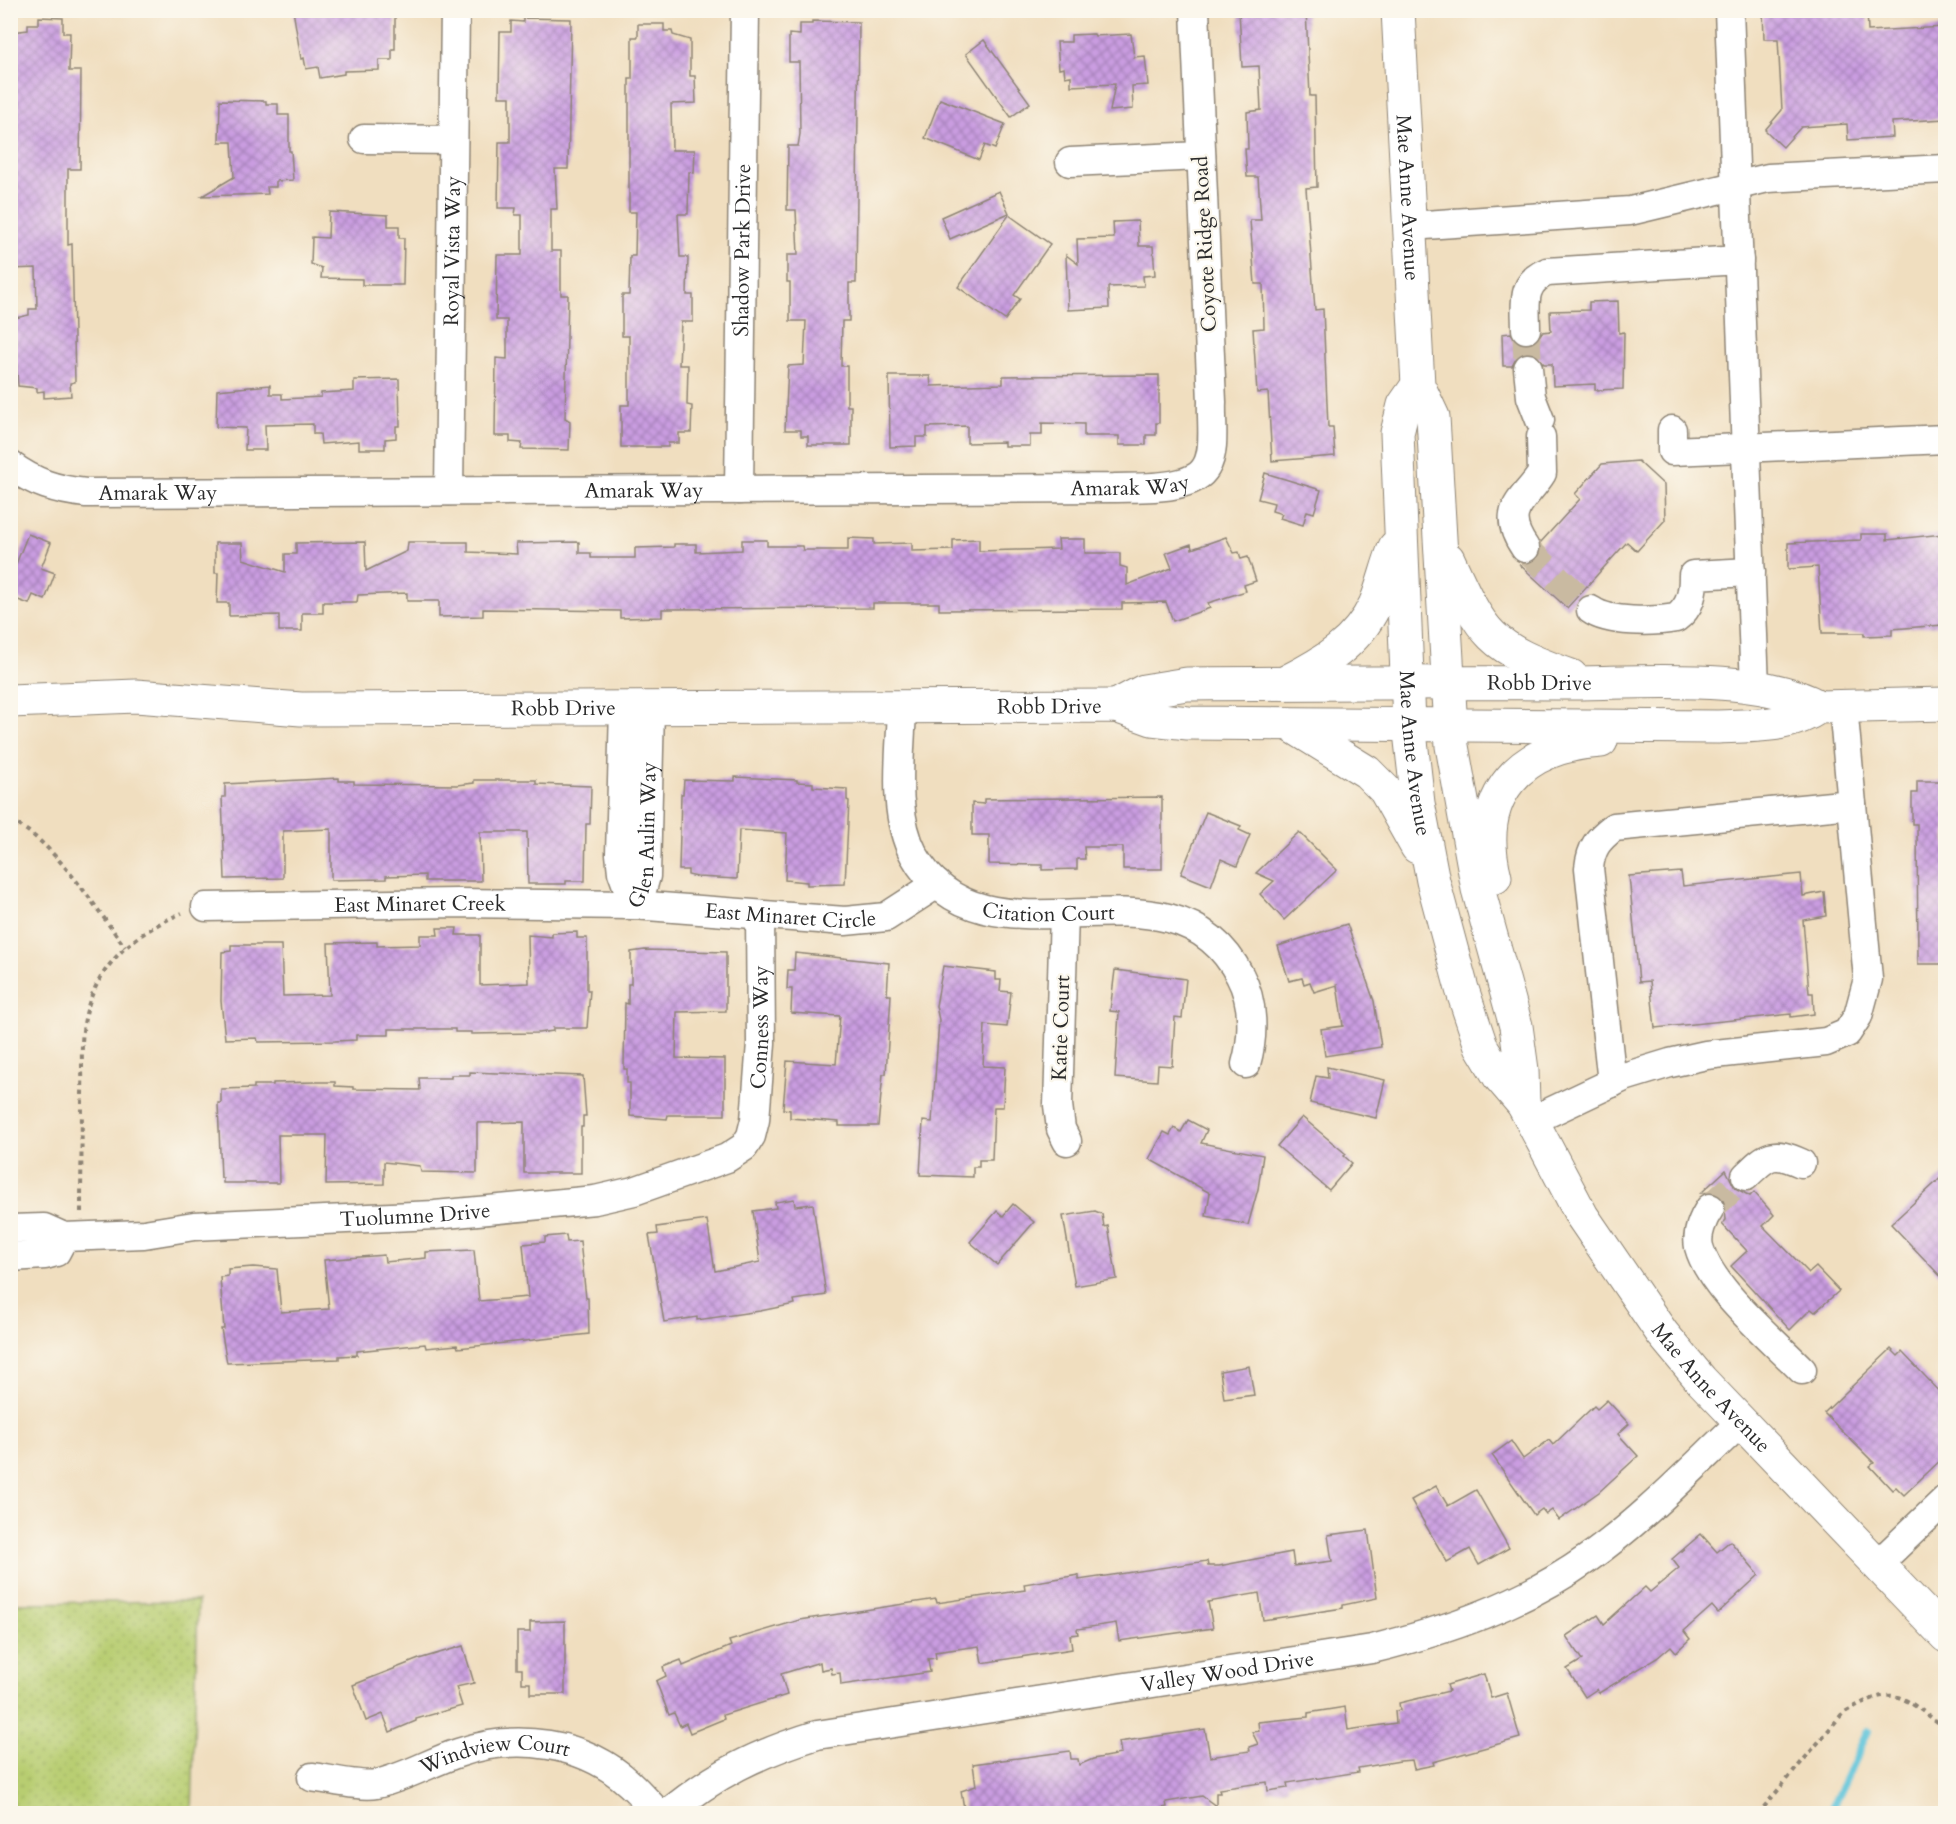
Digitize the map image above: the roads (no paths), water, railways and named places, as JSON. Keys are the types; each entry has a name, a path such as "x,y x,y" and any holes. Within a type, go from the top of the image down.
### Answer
{"main road":[{"name":"Mae Anne Avenue","path":"1398,10 1418,385 1433,417 1450,723 1460,799 1478,889 1510,1003 1520,1050 1527,1113"},
{"name":"Mae Anne Avenue","path":"1418,385 1404,405 1397,433 1409,723 1418,802 1431,871 1453,959 1481,1046 1499,1076 1527,1113 1582,1216 1637,1299 1701,1380 1946,1636"},
{"path":"1284,683 1333,656 1356,634 1376,603 1401,531"},
{"path":"1439,539 1469,607 1489,635 1510,651 1590,683"},
{"name":"Robb Drive","path":"1116,706 1144,691 1172,685 1407,682 1716,683 1796,694 1831,706 1946,704"},
{"name":"Robb Drive","path":"10,701 136,696 301,709 1116,706 1152,719 1188,723 1668,726 1770,725 1804,717 1831,706"},
{"path":"1288,723 1367,772 1385,790 1431,871"},
{"path":"1510,1003 1509,939 1490,851 1491,817 1500,793 1516,772 1540,754 1576,743 1643,736 1668,726"}],"street":[{"name":"Royal Vista Way","path":"449,491 455,10"},
{"name":"Shadow Park Drive","path":"739,490 745,10"},
{"name":"Coyote Ridge Road","path":"1195,10 1212,402 1211,448 1208,466 1200,475"},
{"path":"1729,10 1755,687"},
{"path":"364,139 453,140"},
{"path":"1070,162 1201,156"},
{"path":"1410,226 1630,211 1768,178 1946,169"},
{"path":"1526,330 1527,293 1534,277 1547,272 1739,261"},
{"path":"1525,548 1515,524 1516,507 1519,500 1542,473 1541,428 1531,397 1528,368"},
{"path":"1672,430 1672,451 1946,439"},
{"name":"Amarak Way","path":"10,465 34,480 59,490 86,493 1114,488 1175,484 1200,475"},
{"path":"1591,610 1598,615 1615,619 1676,618 1685,610 1694,591 1693,575 1751,572"},
{"path":"1527,1113 1670,1063 1706,1055 1826,1041 1847,1033 1858,1016 1868,979 1852,804 1831,706"},
{"name":"Citation Court","path":"902,707 902,820 915,855 937,884 957,899 982,909 1064,914 1163,915 1186,922 1215,942 1237,969 1246,991 1252,1032 1246,1064"},
{"name":"Glen Aulin Way","path":"634,904 622,872 620,854 637,709"},
{"path":"1612,1083 1589,868 1591,850 1602,836 1614,827 1852,804"},
{"name":"East Minaret Circle","path":"634,904 760,916 845,921 886,917 937,884"},
{"name":"East Minaret Creek","path":"206,907 457,903 634,904"},
{"name":"Katie Court","path":"1064,914 1058,1105 1061,1130 1067,1141"},
{"name":"Conness Way","path":"751,1137 758,1092 761,1043 760,916"},
{"name":"Tuolumne Drive","path":"10,1230 44,1228 72,1237 144,1234 194,1226 435,1215 604,1199 728,1158 741,1150 751,1137"},
{"path":"1746,1176 1764,1158 1783,1155 1801,1163"},
{"path":"1710,1208 1703,1218 1699,1245 1708,1269 1725,1291 1802,1370"},
{"path":"10,1257 56,1252 72,1237"},
{"name":"Valley Wood Drive","path":"667,1814 693,1792 729,1769 770,1750 817,1736 1372,1649 1431,1634 1481,1616 1534,1592 1586,1560 1633,1524 1741,1422"},
{"path":"1877,1565 1946,1499"},
{"name":"Windview Court","path":"312,1777 375,1784 484,1745 515,1742 546,1744 577,1752 604,1765 629,1783 659,1814"}],"waterway":[{"path":"1829,1814 1868,1731"}],"tunnel":[{"path":"1526,329 1528,368"},
{"path":"1525,548 1591,610"},
{"path":"1710,1208 1746,1176"}]}
